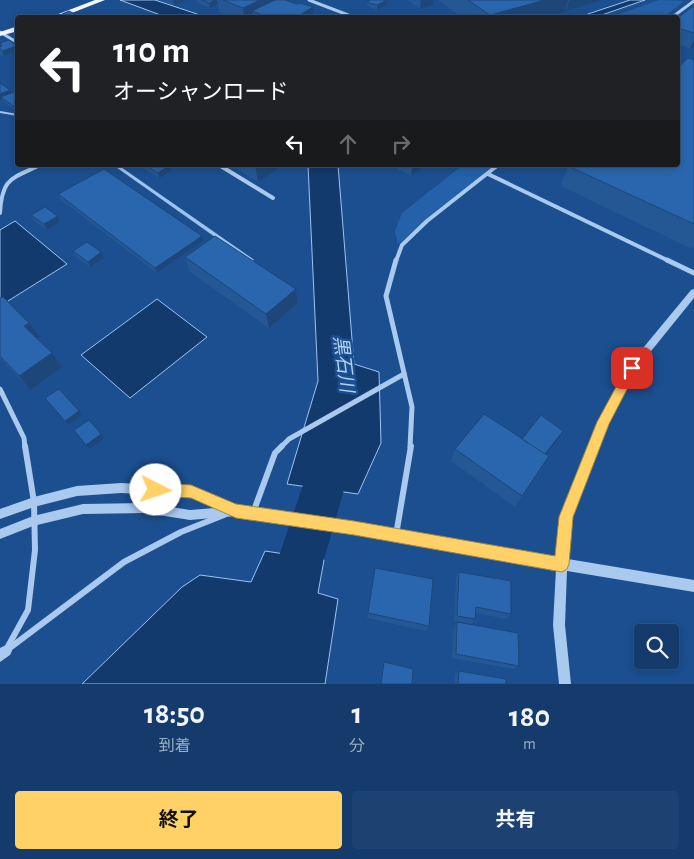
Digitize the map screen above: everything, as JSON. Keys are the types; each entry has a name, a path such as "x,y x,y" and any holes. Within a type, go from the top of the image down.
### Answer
{"main road":[{"path":"60,15 102,0"},
{"path":"1,33 15,29"}],"street":[{"path":"309,0 348,15"},
{"path":"675,15 694,1"},
{"path":"1,33 15,41"},
{"path":"0,212 1,194 8,182 36,167"},
{"path":"222,167 272,198"},
{"path":"396,536 411,443 412,407 386,296 402,245 427,221 496,167"},
{"path":"488,174 694,273"},
{"path":"565,684 559,625 566,517 604,422 632,368 694,292"},
{"path":"253,513 275,452 288,439 404,374"},
{"path":"0,388 24,438 34,502 32,521 35,550 28,610 3,654"},
{"path":"0,514 34,502 77,491 121,488 191,492 236,511"},
{"path":"0,534 32,521 83,508 146,508 190,514 236,511 354,528 694,586"},
{"path":"3,654 124,562 181,532 236,511"}],"shaded area":[{"path":"659,0 684,1 666,15 617,15"},
{"path":"460,167 492,167 398,244 395,231 402,213"}],"water":[{"path":"120,0 155,0 200,15 161,15"},
{"path":"630,0 645,0 602,15 585,15"},
{"path":"308,167 338,167 354,364 379,372 381,443 358,494 287,484 318,381"},
{"path":"15,221 67,264 0,306 0,230"},
{"path":"157,299 207,337 130,398 81,355"},
{"path":"265,551 324,560 318,593 338,599 325,684 82,684 182,587 200,575 251,582"}],"building":[{"path":"202,0 216,0 209,3"},
{"path":"223,0 260,0 243,8"},
{"path":"275,0 285,0 313,7 300,15 262,15 252,11"},
{"path":"370,0 387,0 377,5 367,2"},
{"path":"468,0 545,0 490,15"},
{"path":"694,7 694,33 680,29 680,16"},
{"path":"69,11 77,15 64,15 62,14"},
{"path":"9,40 15,47 2,51 0,50 0,46 2,46 0,43"},
{"path":"688,58 694,60 694,224 570,167 680,167 680,66"},
{"path":"0,83 10,90 0,94"},
{"path":"15,92 15,105 13,106 1,97"},
{"path":"148,167 167,167 158,173"},
{"path":"104,169 202,236 155,268 58,194"},
{"path":"45,207 58,216 44,224 31,215"},
{"path":"215,236 296,289 266,314 185,257"},
{"path":"87,242 101,252 88,262 73,251"},
{"path":"3,297 29,323 24,326 52,353 19,376 0,356 0,298"},
{"path":"59,389 79,411 65,421 45,398"},
{"path":"484,414 549,456 522,496 455,449"},
{"path":"541,415 563,431 545,454 522,439"},
{"path":"89,420 101,434 86,445 74,430"},
{"path":"375,568 433,579 429,626 368,613"},
{"path":"459,572 511,581 511,614 476,607 475,619 457,616"},
{"path":"457,622 518,633 519,666 456,654"},
{"path":"384,662 413,669 412,684 381,684"},
{"path":"459,671 506,679 506,684 458,684"}],"waterway":[{"path":"0,112 15,114"},
{"path":"118,167 251,260"},
{"name":"黒石川","path":"302,556 338,441"}],"route":[{"path":"156,490 191,492 236,511 354,528 562,564 566,517 604,422 632,368"}]}
